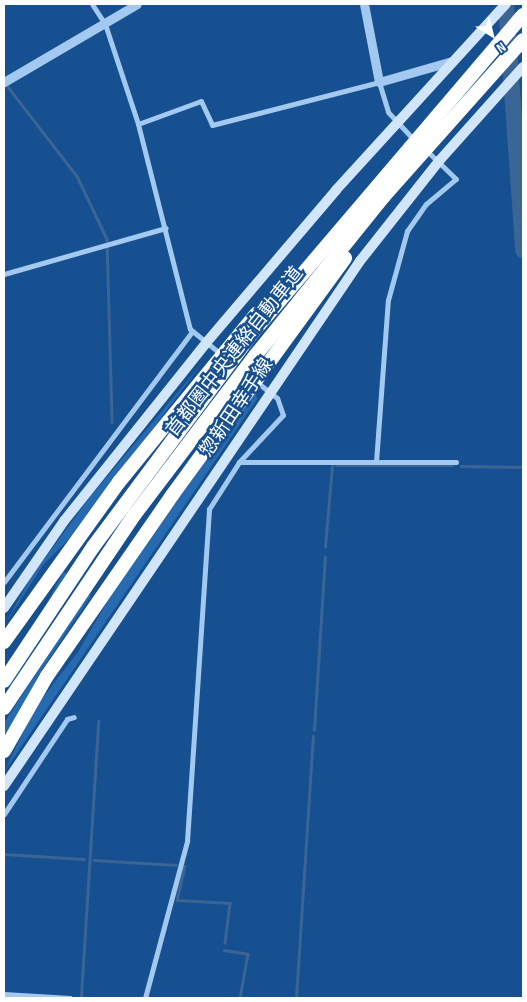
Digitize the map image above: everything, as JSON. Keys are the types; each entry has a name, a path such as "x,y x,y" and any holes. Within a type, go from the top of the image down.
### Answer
{"highway":[{"name":"首都圏中央連絡自動車道","path":"4,682 92,547 254,331 385,172 523,15"},
{"name":"首都圏中央連絡自動車道","path":"4,708 141,506 255,356 384,196 523,40"},
{"path":"4,642 119,482 360,190 385,172"},
{"path":"4,751 47,676 173,494 367,228 384,196"}],"main road":[{"path":"4,608 64,521 206,343 396,124 506,4"},
{"name":"惣新田幸手線","path":"4,786 269,391 360,261 439,161 523,68"}],"street":[{"path":"92,4 105,24 138,124 192,332 269,391 283,408 281,420 239,462 209,509 187,841 145,998"},
{"path":"4,82 137,4"},
{"path":"364,4 379,82 396,124 439,161 456,179 426,204 407,231 388,300 376,462"},
{"path":"138,124 201,101 212,125 452,61"},
{"path":"4,274 166,228"},
{"path":"4,582 192,332"},
{"path":"239,462 456,462"},
{"path":"4,814 66,719 74,717"},
{"path":"4,994 70,998"}],"shaded area":[{"path":"203,362 73,535 43,565 4,626 31,577 90,497"},
{"path":"255,388 257,399 4,772 34,709 78,652 125,571"},
{"path":"63,572 67,574 18,668 15,666"},
{"path":"88,594 91,596 41,671 4,743 4,723"}],"waterway":[{"path":"506,4 523,250"},
{"path":"5,83 77,176 107,239 112,422"},
{"path":"325,547 332,466"},
{"path":"336,466 453,466"},
{"path":"461,466 523,467"},
{"path":"314,730 325,557"},
{"path":"81,996 98,722"},
{"path":"296,998 313,737"},
{"path":"4,854 84,859"},
{"path":"94,860 176,865"},
{"path":"185,866 177,900 230,903 225,943"},
{"path":"224,950 248,954 240,998"}]}
